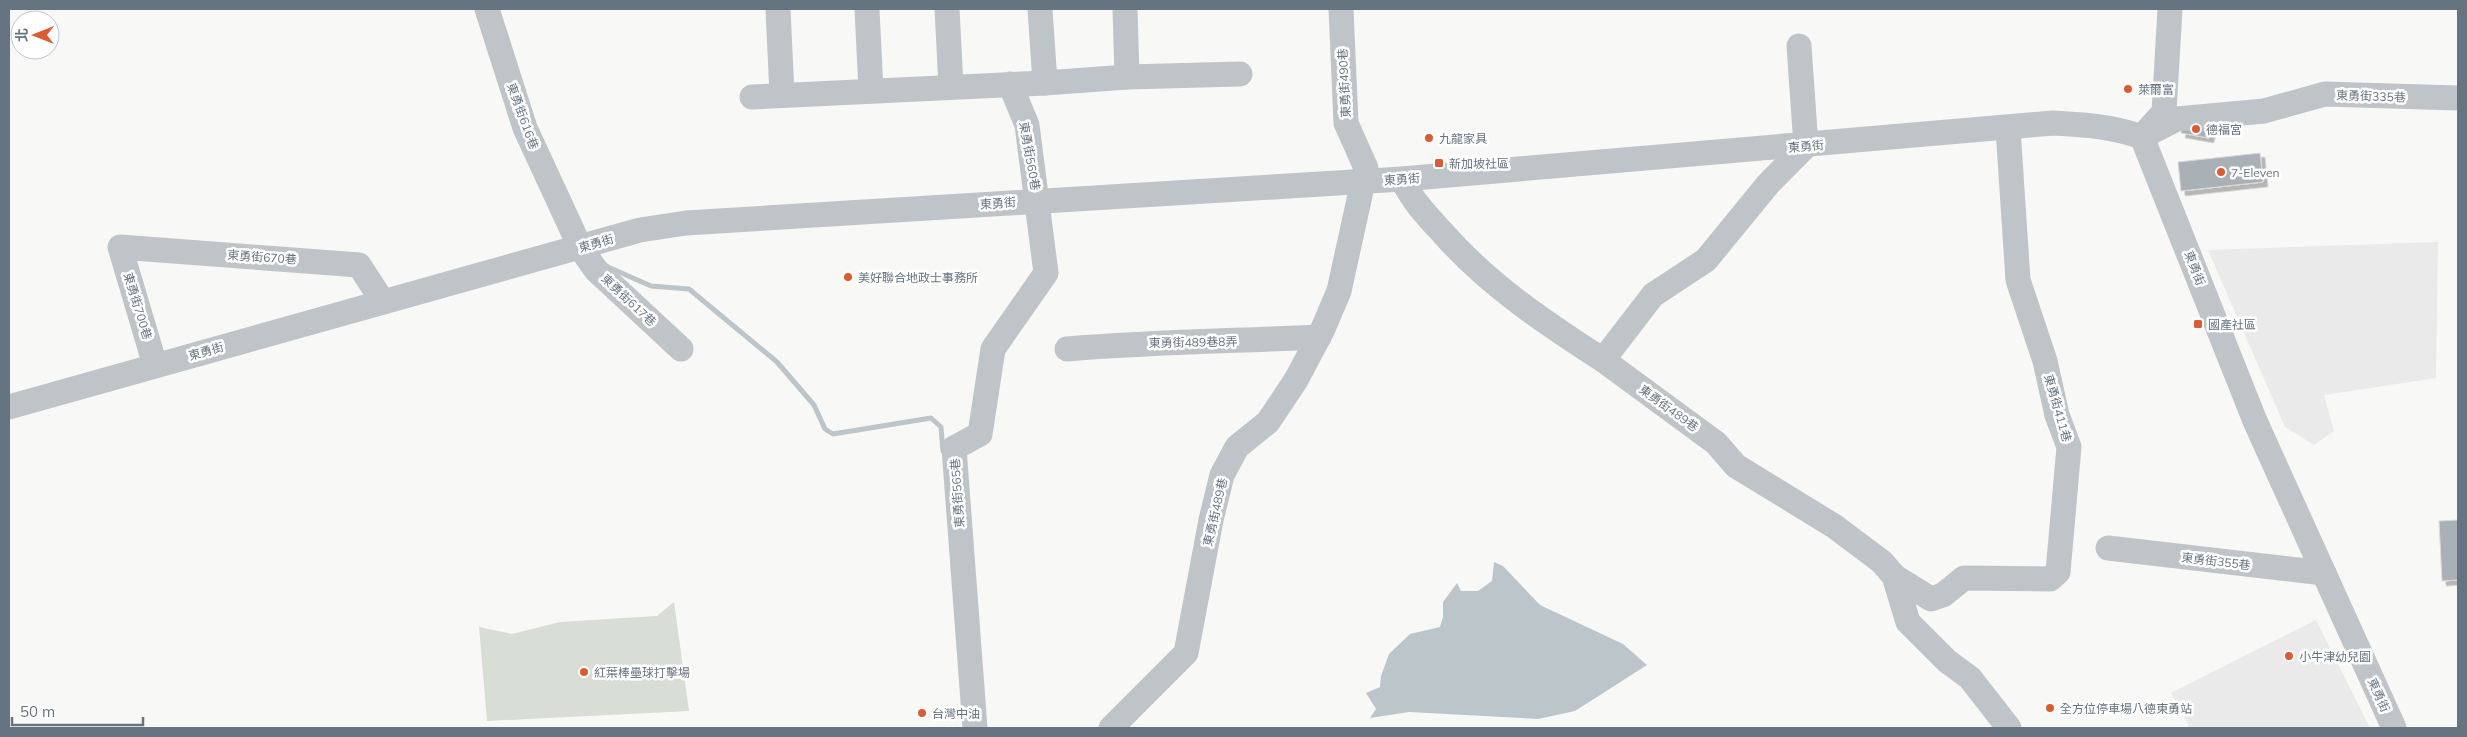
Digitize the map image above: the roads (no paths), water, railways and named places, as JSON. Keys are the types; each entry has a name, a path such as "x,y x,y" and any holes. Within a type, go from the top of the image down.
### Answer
{"street":[{"name":"東勇街616巷","path":"487,9 525,128 580,247"},
{"path":"778,9 782,95"},
{"path":"867,9 872,91"},
{"path":"947,9 951,86"},
{"path":"1040,9 1045,83"},
{"path":"1125,9 1127,77"},
{"name":"東勇街490巷","path":"1341,9 1346,124 1366,168 1362,182"},
{"path":"2142,137 2164,112 2170,9"},
{"path":"1603,360 1653,295 1706,260 1769,183 1806,146 1799,46"},
{"path":"752,97 1045,83 1127,77 1240,74"},
{"name":"東勇街560巷","path":"1010,84 1027,125 1038,201"},
{"name":"東勇街335巷","path":"2142,137 2177,119 2264,111 2325,94 2458,98"},
{"name":"東勇街","path":"9,407 640,230 686,223 1402,180 2053,124 2112,127 2142,137 2255,421 2394,728"},
{"name":"東勇街411巷","path":"1894,576 1931,599 1943,595 1964,578 2050,579 2058,572 2069,447 2057,415 2045,361 2018,280 2008,129"},
{"name":"東勇街489巷","path":"1402,180 1412,199 1468,262 1534,316 1603,360 1716,443 1736,466 1834,526 1874,556 1894,576 1908,622 1946,661 1970,678 2009,728"},
{"name":"東勇街489巷","path":"1111,728 1186,653 1211,520 1222,475 1237,447 1268,422 1296,380 1319,337 1339,291 1362,182"},
{"name":"東勇街565巷","path":"975,728 954,448 980,434 993,349 1046,273 1038,201"},
{"name":"東勇街670巷","path":"120,247 359,265 383,302"},
{"name":"東勇街700巷","path":"120,247 155,365"},
{"name":"東勇街617巷","path":"580,247 596,270 681,349"},
{"name":"東勇街489巷8弄","path":"1067,349 1154,342 1220,342 1319,337"},
{"name":"東勇街355巷","path":"2108,548 2324,573"}],"waterway":[{"path":"608,267 651,286 689,289 777,362 814,405 825,429 833,434 931,418 941,427 943,451"}],"place":[{"name":"萊爾富","path":"2128,89"},
{"name":"德福宮","path":"2196,129"},
{"name":"九龍家具","path":"1429,138"},
{"name":"新加坡社區","path":"1439,163"},
{"name":"7-Eleven","path":"2221,172"},
{"name":"美好聯合地政士事務所","path":"848,277"},
{"name":"國產社區","path":"2198,324"},
{"name":"小牛津幼兒園","path":"2289,656"},
{"name":"紅葉棒壘球打擊場","path":"584,672"},
{"name":"全方位停車場八德東勇站","path":"2050,708"},
{"name":"台灣中油","path":"922,713"}]}
